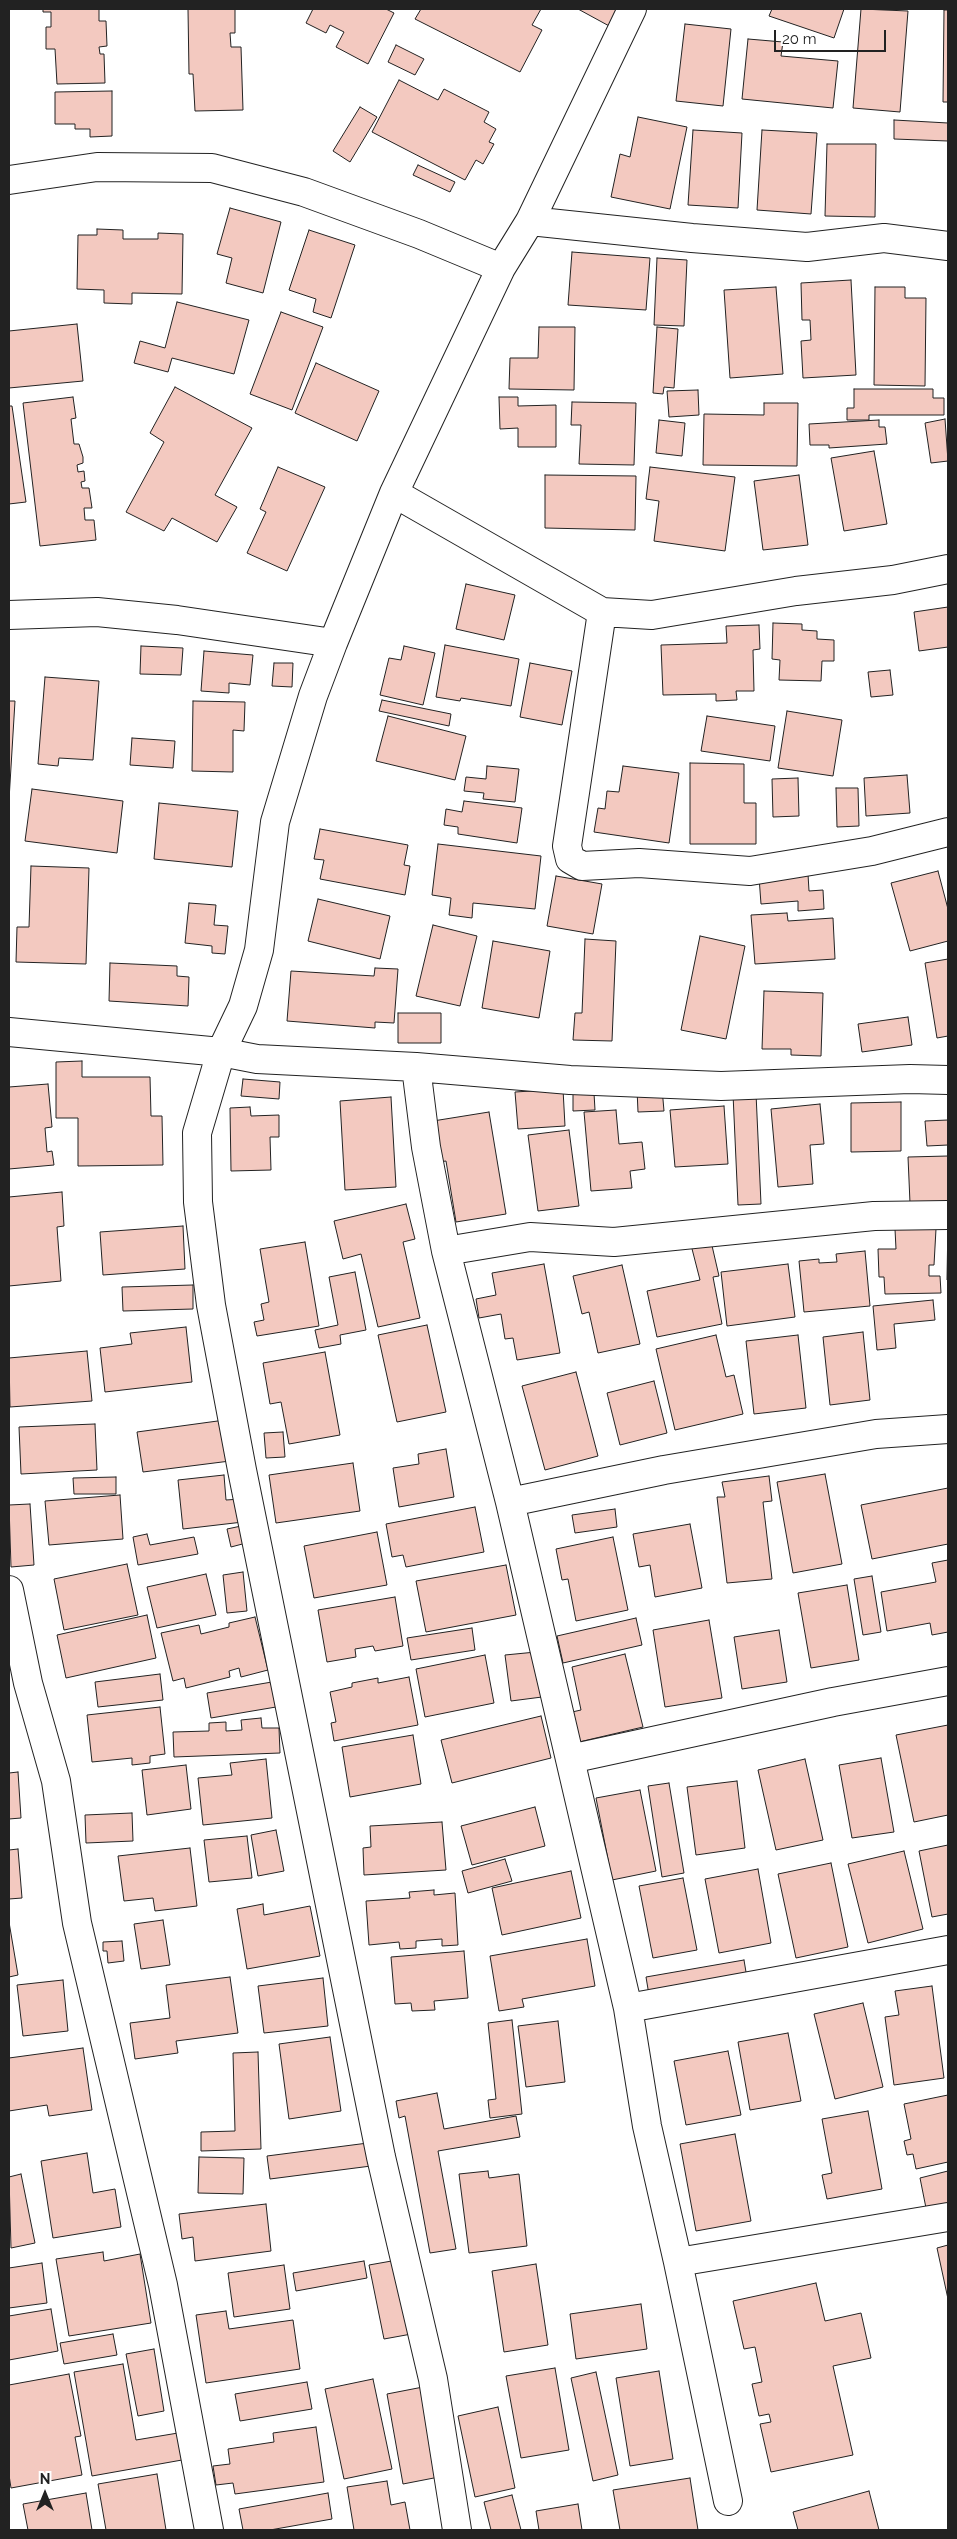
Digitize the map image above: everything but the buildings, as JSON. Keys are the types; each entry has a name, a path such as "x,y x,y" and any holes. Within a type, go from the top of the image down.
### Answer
{"street":[{"path":"457,2530 433,2379 379,2147 244,1480 211,1305 198,1202 196,1133 221,1052 243,1006 259,950 275,822 314,696 333,643 394,493 501,268 530,221 632,9"},
{"path":"9,180 97,167 212,168 304,192 419,234 501,268"},
{"path":"530,221 673,236 807,247 884,238 948,246"},
{"path":"394,493 602,612 652,615 796,592 893,580 948,569"},
{"path":"9,615 97,612 176,620 333,643"},
{"path":"602,612 567,846 570,860 582,866 639,863 750,871 872,851 948,832"},
{"path":"9,1032 221,1052 257,1059 416,1067 570,1080 721,1086 910,1079 948,1080"},
{"path":"416,1067 426,1148 446,1250 510,1502 628,2008 647,2126 678,2262 728,2501"},
{"path":"446,1250 530,1237 614,1242 874,1216 948,1215"},
{"path":"510,1502 664,1470 876,1434 948,1429"},
{"path":"9,1590 28,1684 56,1781 77,1923 163,2285 209,2530"},
{"path":"570,1759 833,1702 948,1682"},
{"path":"628,2008 948,1950"},
{"path":"678,2262 948,2217"}]}
